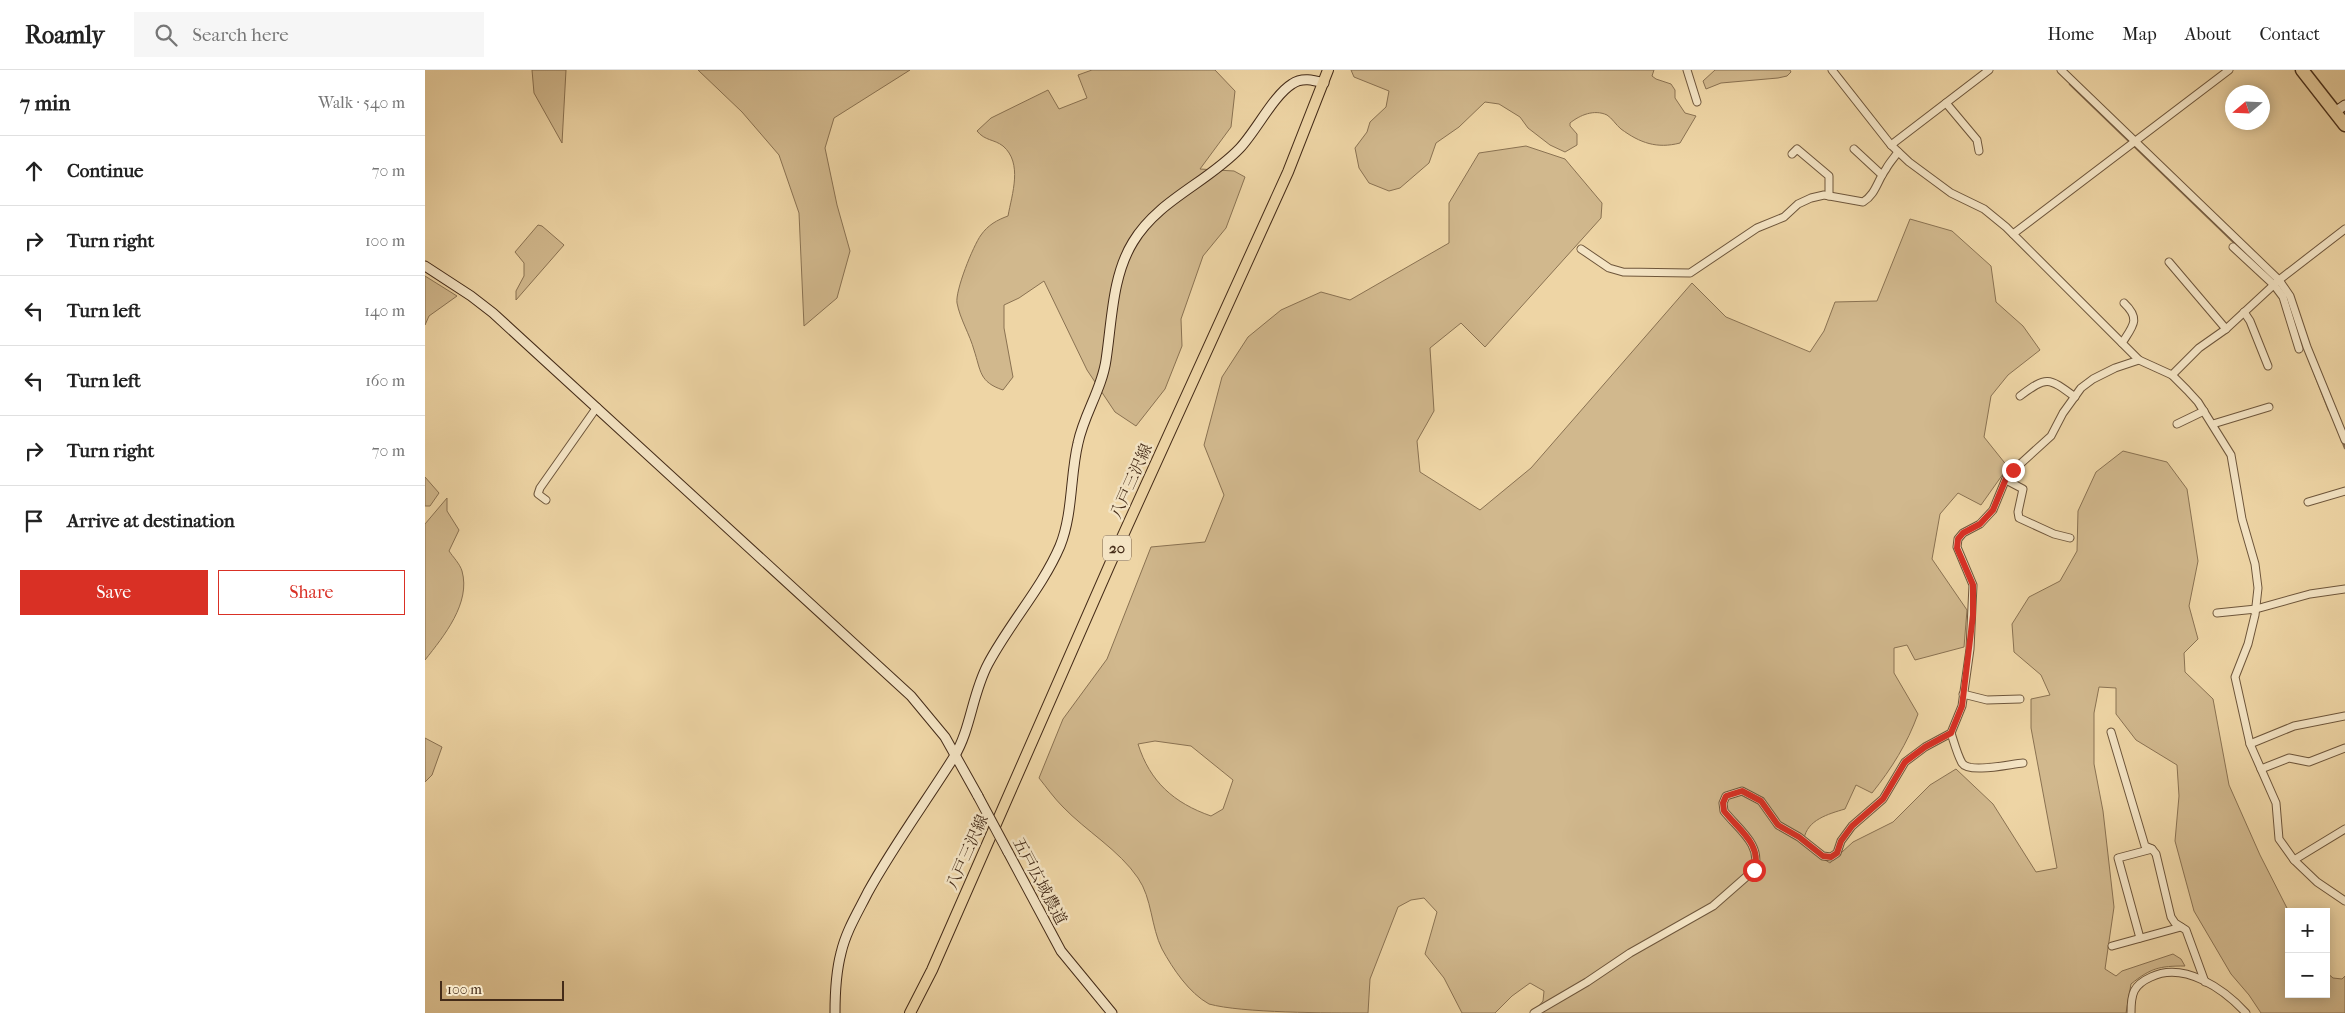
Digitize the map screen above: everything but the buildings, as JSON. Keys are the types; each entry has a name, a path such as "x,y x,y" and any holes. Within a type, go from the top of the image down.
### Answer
{"highway":[{"path":"2302,70 2340,109 2345,126"}],"main road":[{"name":"八戸三沢線","path":"910,1013 936,961 1110,564 1288,172 1328,70"}],"street":[{"path":"1687,70 1697,102"},
{"path":"1831,70 1891,145 1924,174 1951,194 1984,209 2013,234 2139,360 2173,375 2213,424 2231,455 2242,519 2255,564 2259,588 2248,644 2235,677 2250,744 2276,803 2279,839 2294,860 2317,882 2345,901"},
{"path":"1891,145 1989,70"},
{"path":"2061,70 2290,296 2309,354 2345,440"},
{"path":"2013,234 2229,70"},
{"path":"835,1013 835,989 841,952 850,926 889,854 956,754 965,734 977,685 988,663 1061,544 1077,446 1083,421 1106,363 1121,264 1143,226 1183,192 1212,173 1239,149 1292,84 1306,79 1324,83"},
{"path":"1946,103 1977,140 1979,151"},
{"path":"1792,154 1797,149 1829,176 1829,196"},
{"path":"1854,149 1882,175"},
{"path":"1581,249 1609,268 1623,272 1690,273 1757,228 1784,216 1798,204 1811,198 1829,196 1863,202 1870,198 1882,175 1899,152"},
{"path":"2173,375 2199,348 2226,330 2276,282 2345,229"},
{"path":"2233,247 2276,282 2283,297 2299,349"},
{"path":"2169,262 2226,330"},
{"name":"五戸広域農道","path":"425,266 471,296 597,407 911,696 931,717 956,754 1061,951 1112,1013"},
{"path":"2122,343 2133,325 2134,318 2133,312 2123,303"},
{"path":"2244,312 2250,321 2268,366"},
{"path":"1534,1013 1587,982 1630,952 1713,906 1754,870 1757,863 1755,849 1724,811 1723,803 1726,796 1742,791 1761,801 1778,825 1799,837 1823,856 1831,857 1837,853 1841,841 1852,826 1883,799 1905,762 1925,747 1951,733 1962,706 1970,648 1973,585 1957,548 1958,539 1963,533 1980,524 1993,510 2006,480 2024,459 2051,436 2075,397 2093,379 2139,360"},
{"path":"2020,396 2042,380 2053,380 2075,397"},
{"path":"546,500 538,494 540,488 597,407"},
{"path":"2213,424 2269,407"},
{"path":"2177,424 2204,411"},
{"path":"2006,480 2023,489 2018,512 2019,518 2054,534 2071,538"},
{"path":"2308,502 2345,491"},
{"path":"2217,612 2256,610 2310,594 2345,589"},
{"path":"1963,694 1987,700 2020,698"},
{"path":"2250,744 2294,726 2345,716"},
{"path":"2111,732 2145,846 2152,849 2156,854 2171,917 2175,923 2186,930 2205,982"},
{"path":"1951,733 1962,764 1968,767 1977,768 2023,763"},
{"path":"2261,769 2289,758 2309,762 2345,748"},
{"path":"2294,860 2345,829"},
{"path":"2140,938 2119,858 2152,849"},
{"path":"2112,946 2181,927"},
{"path":"2131,1013 2131,995 2143,981 2159,973 2172,972 2191,975 2205,982 2246,1013"}],"shaded area":[{"path":"532,70 566,70 562,143 534,93"},
{"path":"698,70 910,70 834,118 825,148 837,205 850,251 837,298 804,326 799,213 779,155 742,112"},
{"path":"1092,70 1215,70 1235,91 1231,127 1200,169 1234,171 1245,177 1226,228 1203,256 1181,319 1182,346 1165,389 1136,426 1115,412 1087,370 1044,281 1019,298 1004,305 1004,328 1013,377 1003,390 989,383 982,375 957,303 965,269 981,235 996,221 1008,216 1015,179 1013,161 1009,153 1003,146 983,137 977,131 991,118 1048,90 1059,109 1087,98 1078,75"},
{"path":"1351,70 1654,70 1652,76 1671,84 1675,90 1675,98 1685,113 1696,116 1680,143 1656,145 1635,138 1621,129 1607,115 1602,113 1587,114 1570,123 1570,126 1577,134 1577,145 1565,152 1550,145 1528,128 1520,117 1499,104 1485,102 1459,127 1436,143 1429,163 1400,188 1389,191 1369,183 1359,168 1355,148 1367,132 1370,122 1386,107 1389,91 1354,77"},
{"path":"1715,70 1790,70 1791,72 1787,76 1778,78 1721,83 1706,89 1703,81"},
{"path":"1526,146 1565,159 1602,203 1601,218 1485,347 1461,323 1430,348 1434,411 1417,441 1420,472 1480,510 1531,468 1692,283 1726,317 1810,352 1824,331 1835,302 1877,301 1910,219 1952,231 1991,266 1996,302 2023,326 2040,350 2008,375 1991,396 1984,437 2008,467 1981,505 1958,493 1940,514 1932,559 1967,610 1964,647 1915,660 1907,645 1894,648 1894,673 1918,714 1904,746 1872,793 1856,785 1845,809 1814,822 1806,832 1804,839 1814,853 1830,863 1853,842 1893,822 1930,785 1956,769 1993,804 2036,872 2057,868 2031,728 2031,699 2050,695 2041,675 2014,652 2012,624 2029,597 2060,581 2077,551 2078,511 2096,472 2123,451 2167,462 2187,489 2198,561 2189,606 2198,639 2184,653 2185,672 2213,699 2229,785 2260,855 2287,908 2285,908 2285,998 2330,998 2330,975 2333,978 2342,979 2345,976 2345,1013 2261,1013 2231,974 2194,911 2175,841 2179,796 2177,765 2136,740 2116,714 2116,688 2099,687 2094,713 2094,764 2103,811 2114,907 2105,969 2116,976 2122,971 2173,954 2181,959 2185,966 2150,971 2131,984 2126,1013 1533,1013 1543,1001 1544,991 1530,983 1512,996 1495,1013 1462,1013 1444,978 1425,954 1437,912 1424,898 1411,900 1398,907 1370,979 1368,1013 1286,1012 1223,1007 1209,1004 1195,994 1176,972 1162,949 1146,894 1138,878 1121,858 1063,807 1039,778 1063,719 1107,659 1151,547 1205,542 1224,495 1204,445 1222,377 1248,337 1281,310 1321,292 1350,300 1449,243 1449,203 1479,153","holes":["1155,741 1191,746 1233,780 1223,809 1211,816 1186,805 1165,789 1149,769 1138,744"]},
{"path":"538,225 542,226 564,245 516,300 516,291 524,276 524,263 515,252"},
{"path":"425,276 457,296 429,316 425,325"},
{"path":"425,477 439,493 430,506 425,506"},
{"path":"447,498 447,511 459,530 449,551 462,571 463,595 447,630 425,660 425,524"},
{"path":"425,738 442,747 432,775 425,782"}],"waterway":[{"path":"2070,84 2273,280"},
{"path":"2298,331 2329,410"},
{"path":"2342,440 2345,448"}],"route":[{"path":"1754,870 1757,863 1755,849 1724,811 1723,803 1726,796 1742,791 1753,796 1761,801 1778,825 1799,837 1823,856 1831,857 1837,853 1841,841 1852,826 1883,799 1905,762 1925,747 1951,733 1962,706 1973,615 1973,585 1957,548 1958,539 1963,533 1980,524 1993,510 2007,476 2013,470"}]}
